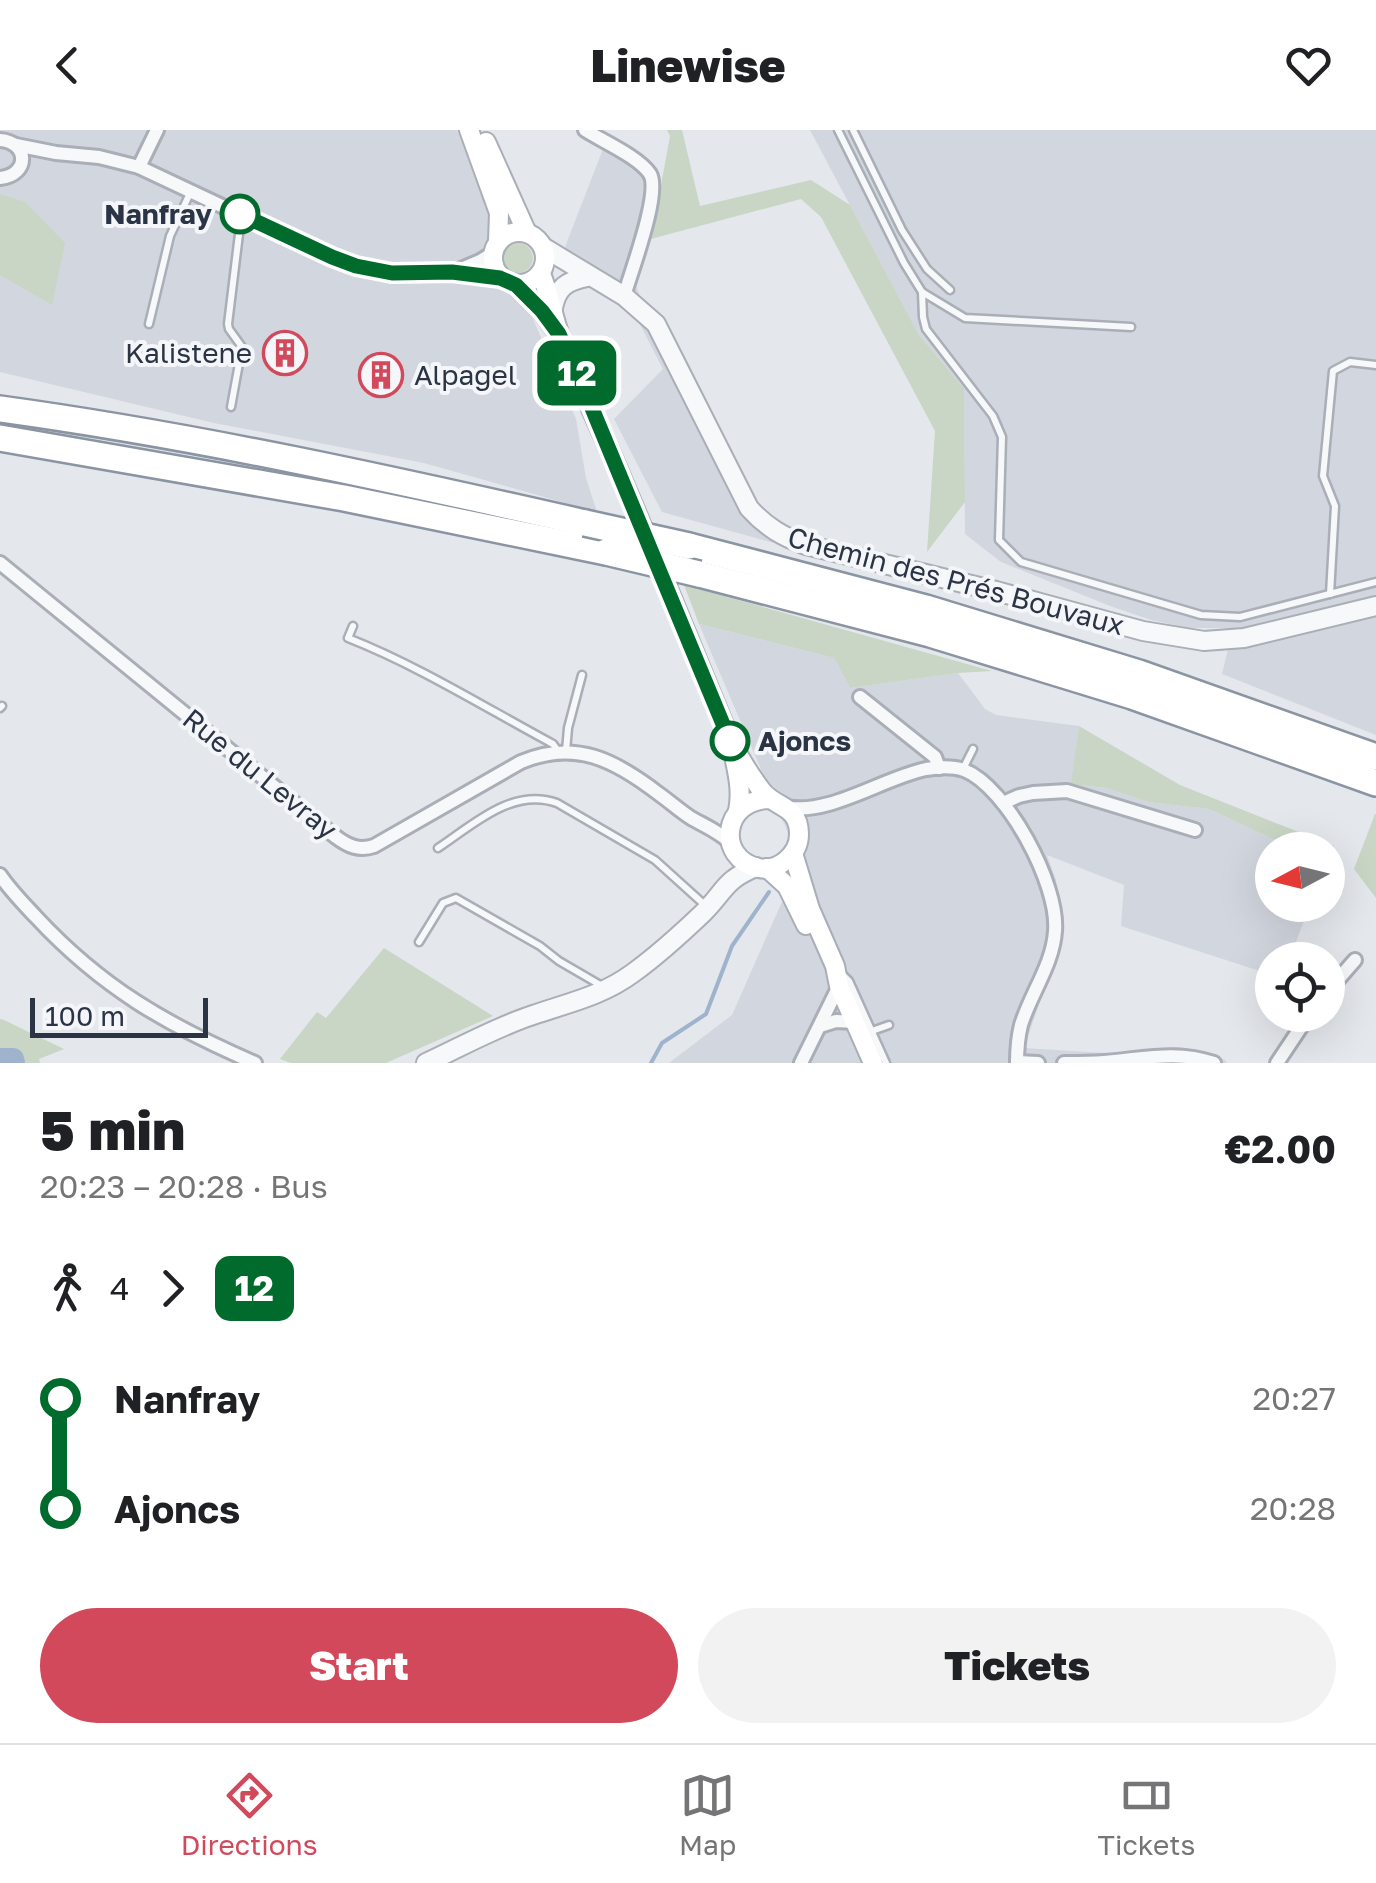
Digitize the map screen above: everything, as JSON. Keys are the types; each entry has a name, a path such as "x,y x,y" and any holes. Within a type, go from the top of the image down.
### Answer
{"highway":[{"path":"0,410 369,474 689,546 926,608 1104,662 1376,758"},
{"path":"0,438 344,498 699,574 930,634 1132,696 1376,783"}],"main road":[{"path":"469,130 499,213 495,270 542,311 559,334"},
{"path":"481,130 527,233 543,247 541,273 559,334 730,741 740,785 730,830 733,848 745,862 787,886 826,970 863,1027 873,1063"},
{"path":"496,247 512,233 527,233"},
{"path":"508,281 530,283 541,273"},
{"path":"730,741 778,803 794,814 799,834 794,853 786,861 761,868"},
{"path":"736,815 758,800 778,803"},
{"path":"794,853 839,986"}],"street":[{"path":"139,168 157,130"},
{"path":"585,130 642,165 652,177 651,206 624,296"},
{"path":"7,139 56,154 86,155 139,168 356,266 392,273 463,272 508,281"},
{"path":"7,139 22,155 17,172"},
{"path":"0,178 56,154"},
{"path":"463,272 496,247"},
{"path":"543,247 607,285"},
{"path":"541,273 569,272 607,285"},
{"path":"553,308 562,286 587,276"},
{"name":"Chemin des Prés Bouvaux","path":"607,285 650,317 749,508 784,538 1143,632 1204,641 1244,638 1376,606"},
{"name":"Rue du Levray","path":"0,563 351,847 374,846 520,762 562,752"},
{"path":"860,697 935,756 938,768"},
{"path":"562,752 588,754 617,765 705,823 733,848 730,880"},
{"path":"778,803 798,810 816,808 902,776 938,768 962,770 984,781 1003,803 1044,872 1056,916 1053,947 1022,1024 1017,1062 1038,1063"},
{"path":"1003,803 1033,793 1067,791 1195,830"},
{"path":"799,834 816,808"},
{"path":"705,823 736,815"},
{"path":"426,1063 516,1021 607,990 634,972 708,908 730,880 761,868"},
{"path":"0,875 65,948 108,984 196,1038 256,1063"},
{"path":"1345,971 1355,960"},
{"path":"801,1063 839,986"},
{"path":"820,1026 836,1020 863,1027"},
{"path":"1277,1063 1298,1032"},
{"path":"1064,1063 1172,1055 1194,1056 1214,1063"}],"lane":[{"path":"838,130 922,292 965,318 1131,327"},
{"path":"853,130 902,230 927,269 950,290"},
{"path":"149,324 170,236 191,190"},
{"path":"231,406 242,347 228,323 244,216"},
{"path":"922,292 926,329 993,416 1002,437 999,540 1020,562 1201,615 1240,617 1376,582"},
{"path":"1330,594 1335,506 1323,476 1333,371 1350,362 1376,365"},
{"path":"353,626 348,638 562,752 582,675"},
{"path":"962,770 973,749"},
{"path":"438,848 498,808 532,798 546,799 655,860 708,908"},
{"path":"419,942 443,902 460,899 607,990"},
{"path":"834,966 850,981 863,1027 886,1063"},
{"path":"863,1027 889,1024"}],"shaded area":[{"path":"0,130 457,130 488,214 576,419 586,478 597,512 424,463 214,423 0,372"},
{"path":"810,130 1376,130 1376,735 1222,674 1233,628 1189,628 1110,606 1001,562 965,534 964,388 919,335"},
{"path":"603,149 661,185 635,283 734,502 774,543 662,512 614,419 663,369 634,313 565,247"},
{"path":"699,624 834,658 850,688 958,673 985,709 996,715 1079,726 1072,784 1106,788 1148,802 1209,809 1258,832 1255,922 1304,922 1296,942 1255,942 1255,969 1121,926 1124,885 1047,855 1056,880 1061,940 1024,1048 1105,1053 1179,1047 1227,1063 669,1063 732,1015 800,861"}],"green space":[{"path":"667,130 682,130 700,206 811,180 850,205 919,335 964,388 965,502 927,552 935,431 821,217 801,199 647,240 670,136"},
{"path":"0,194 25,202 65,243 52,305 0,275"},
{"path":"518,243 529,247 533,258 529,269 518,273 507,269 503,258 507,247"},
{"path":"684,585 992,671 850,688 834,658 699,624"},
{"path":"1079,726 1180,785 1299,832 1258,832 1209,809 1148,802 1106,788 1071,784"},
{"path":"1376,814 1376,898 1354,869"},
{"path":"384,948 493,1016 386,1063 291,1063 280,1059 317,1012 326,1018"},
{"path":"0,1019 64,1049 39,1059 40,1063 0,1063"}],"waterway":[{"path":"651,1063 662,1043 706,1014 732,946 769,892"},
{"path":"0,1059 13,1059 14,1063"}],"bus line":[{"name":"12","path":"240,214 332,257 376,271 452,272 500,278 516,285 542,311 559,334 589,401 730,741"}],"place":[{"name":"Nanfray","path":"240,214"},
{"name":"Kalistene","path":"285,353"},
{"name":"Alpagel","path":"381,375"},
{"name":"Ajoncs","path":"730,741"}]}
